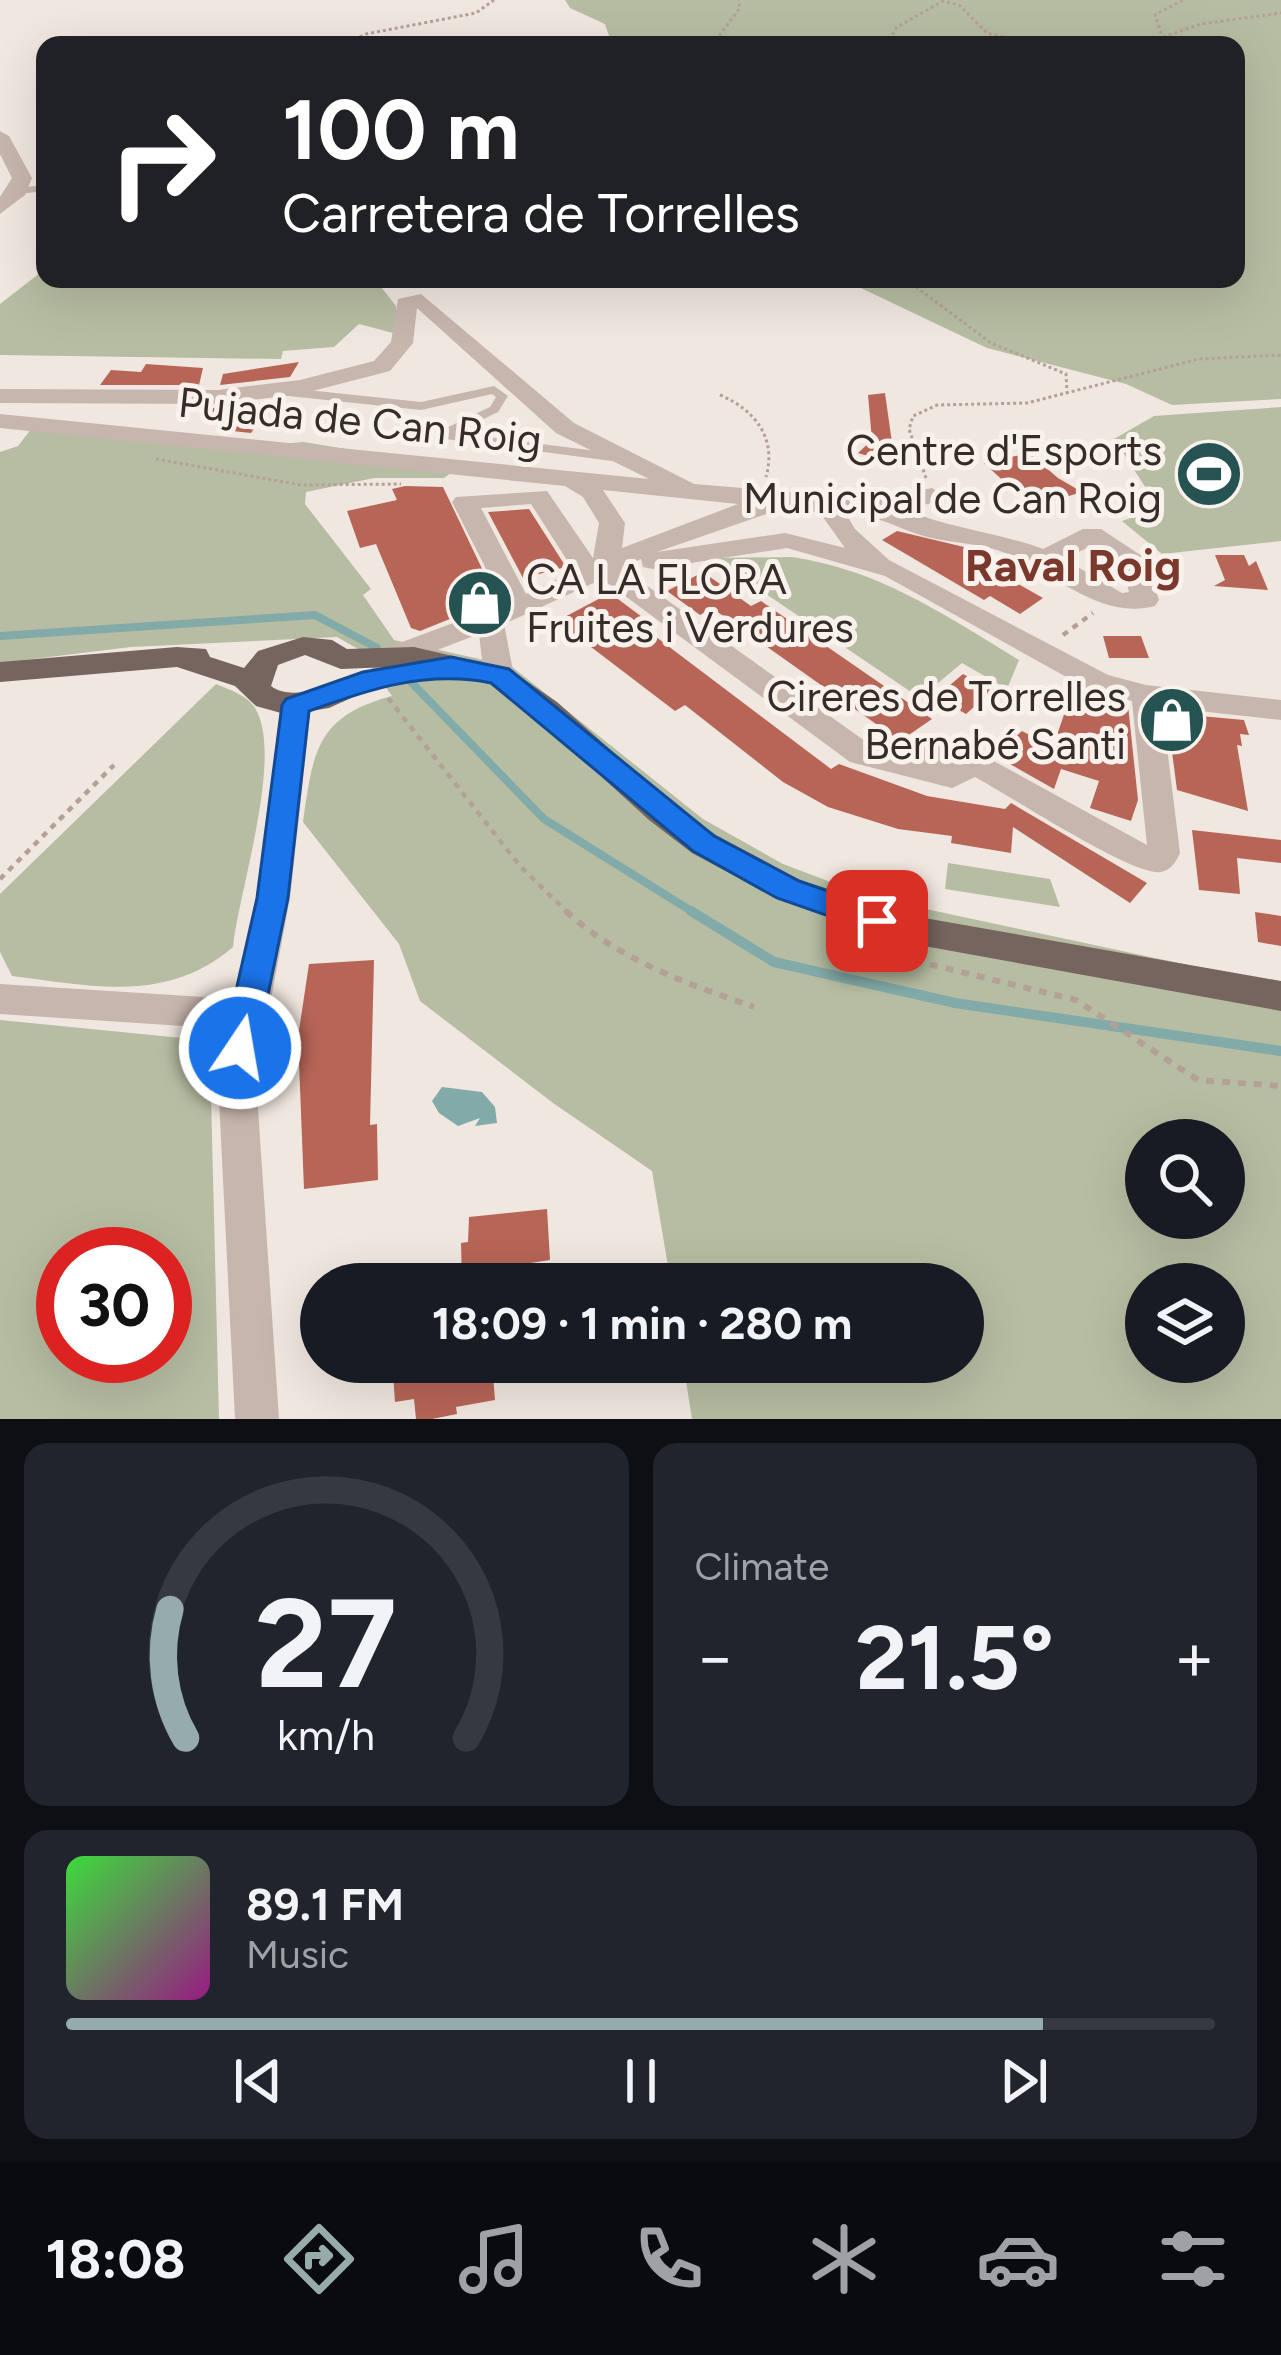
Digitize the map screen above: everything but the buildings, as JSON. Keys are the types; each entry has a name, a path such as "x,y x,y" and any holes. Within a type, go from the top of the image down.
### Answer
{"main road":[{"path":"0,672 177,657 262,672 313,646 338,674"},
{"path":"262,672 273,702 296,705 338,674 451,666 499,676 546,709 660,812 704,844 788,889 913,930 1281,996"}],"street":[{"path":"0,136 22,172 18,191 0,208"},
{"path":"0,396 57,400 94,393 218,397 279,392 382,366 403,344 406,304 425,302 565,428 640,461 692,494"},
{"name":"Pujada de Can Roig","path":"0,422 692,494 761,507"},
{"path":"574,482 592,492 612,523 598,572"},
{"path":"520,608 465,502 538,496 598,572 874,760 899,766 942,750 1156,861 1164,853 1146,695"},
{"path":"380,669 636,551 761,507 833,516 927,497"},
{"path":"761,507 791,542 876,561 1098,682 1146,695 1281,710"},
{"path":"879,507 925,528 1004,543 1123,604 1146,598 1135,564 1092,535 1044,560"},
{"path":"598,572 823,540 833,516"},
{"path":"833,516 876,561"},
{"path":"451,666 520,608"},
{"path":"494,630 491,642 499,676"},
{"path":"257,1419 238,1079 273,898 296,705"},
{"path":"0,999 248,1015"}],"lane":[{"path":"18,191 36,189"},
{"path":"279,392 422,406 494,390 502,396 494,410 442,435 594,452 692,494"}],"path":[{"path":"362,36 476,13 494,0"},
{"path":"719,36 740,8 738,0"},
{"path":"1162,36 1155,15 1184,0"},
{"path":"889,36 927,5 943,1 959,5 987,34 996,36"},
{"path":"1169,36 1202,24 1281,13"},
{"path":"918,288 991,343 1066,374 1067,393"},
{"path":"927,497 930,489 909,429 917,412 938,405 1006,406 1199,359 1281,356"},
{"path":"720,394 736,400 769,439 770,469 761,507"},
{"path":"154,459 301,485 412,483"},
{"path":"1038,652 1112,599"},
{"path":"380,669 520,866 584,928 688,984 754,1007"},
{"path":"0,879 114,765"},
{"path":"1111,1014 1142,1044 1201,1081 1281,1087"}],"green space":[{"path":"565,0 1281,0 1281,399 1172,405 1126,384 987,348 861,288 1245,288 1245,36 609,36 605,24 570,8"},
{"path":"36,276 36,288 382,288 396,306 397,334 359,324 334,347 283,351 281,359 0,355 0,304"},
{"name":"Centre d'Esports Municipal de Can Roig","path":"1281,407 1281,541 1162,554 1122,521 1159,508 1114,439 1154,416"},
{"path":"35,424 270,445 303,442 459,467 444,478 374,478 306,492 305,504 371,589 363,595 394,640 511,666 703,819 783,864 870,897 1281,985 1281,1419 692,1419 686,1383 984,1383 984,1263 667,1263 652,1171 553,1103 420,1001 399,944 303,822 310,776 323,740 347,714 392,696 358,649 337,637 131,647 0,663 0,452 18,446"},
{"path":"792,557 881,583 1019,660 1007,689 962,663 920,698 713,558"},
{"path":"216,684 243,696 255,708 263,729 265,757 233,947 208,965 155,984 99,986 12,976 0,952 0,894"},
{"path":"948,863 1050,879 1060,907 945,889"},
{"path":"0,1020 182,1038 210,1055 219,1419 0,1419"}],"water":[{"path":"442,1087 482,1092 495,1107 497,1123 475,1126 480,1118 458,1126 439,1113 432,1101"}],"waterway":[{"path":"0,636 315,615 377,648"},
{"path":"410,681 544,819 696,914"},
{"path":"691,911 774,962 955,1003 1281,1051"}],"place":[{"name":"Centre d'Esports Municipal de Can Roig","path":"1209,474"},
{"name":"CA LA FLORA Fruites i Verdures","path":"480,603"},
{"name":"Cireres de Torrelles Bernabé Santi","path":"1172,720"}],"district":[{"name":"Raval Roig","path":"1073,565"}],"route":[{"path":"240,1048 273,898 296,705 363,681 451,666 499,676 546,709 660,812 704,844 788,889 877,921"}]}
